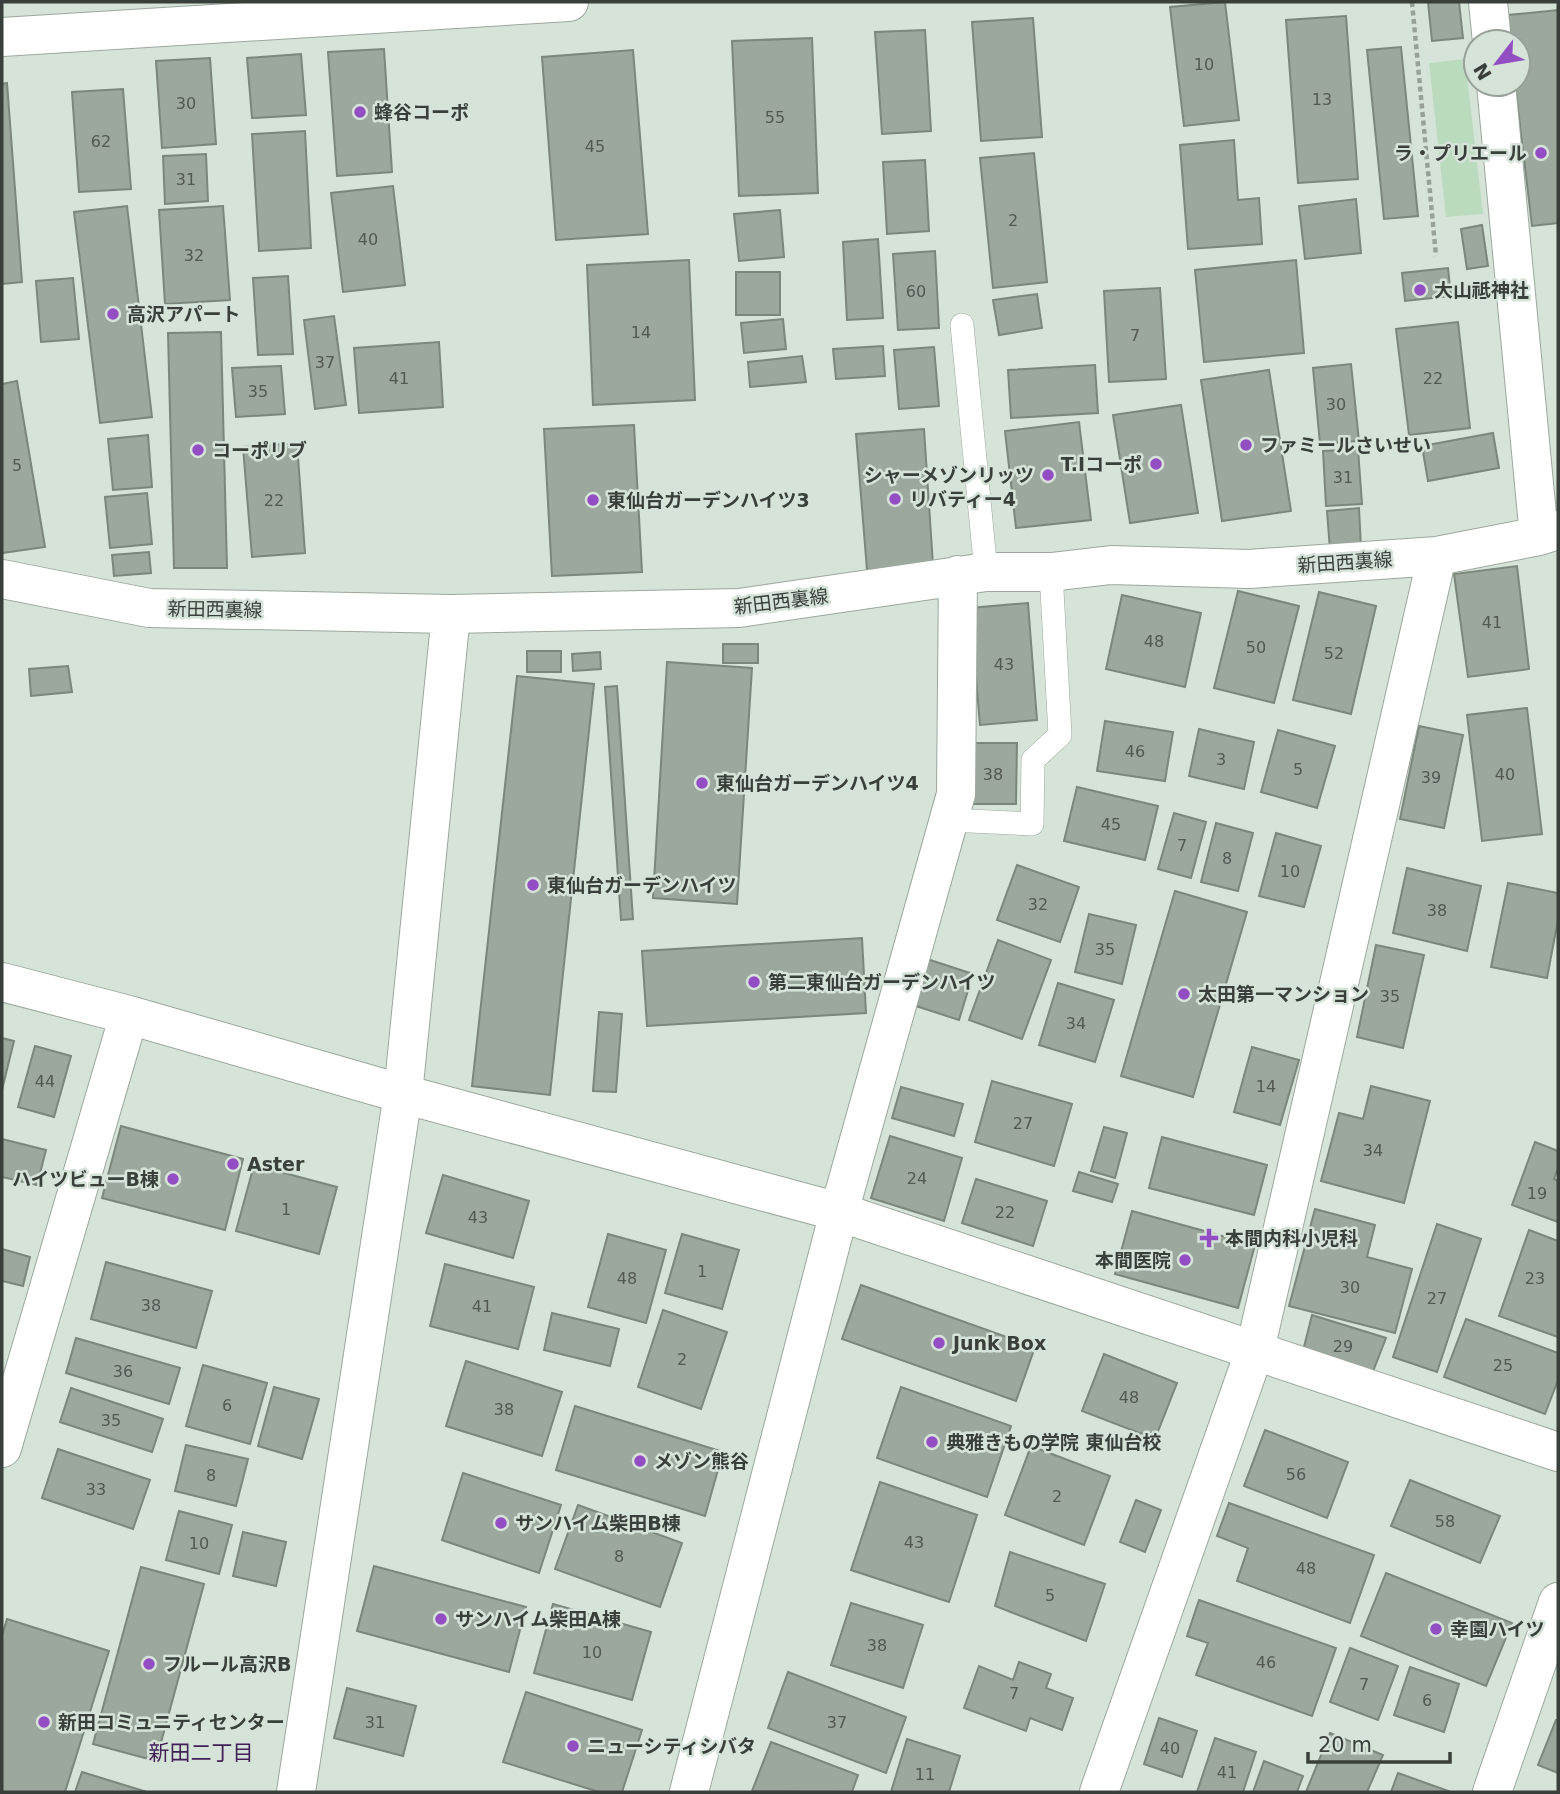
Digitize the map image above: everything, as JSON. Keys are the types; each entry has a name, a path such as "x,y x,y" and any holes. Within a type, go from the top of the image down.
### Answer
{"street":[{"path":"2,37 569,2"},
{"path":"1488,2 1491,28"},
{"path":"1498,98 1548,533"},
{"name":"新田西裏線","path":"2,579 149,608 452,614 738,608 972,573 1051,572 1111,565 1249,569 1437,556 1548,533"},
{"path":"1099,1792 1255,1350 1437,556"},
{"path":"689,1792 839,1212 956,794 972,573"},
{"path":"296,1792 403,1094 452,614"},
{"path":"2,982 839,1212 1558,1452"},
{"path":"2,1448 129,1015"},
{"path":"1492,1792 1558,1602"}],"lane":[{"path":"962,325 972,573"},
{"path":"949,820 1032,824 1033,760 1060,735 1051,572"}],"path":[{"path":"1412,2 1436,256"}],"green space":[{"path":"1462,59 1462,98 1470,98 1483,214 1446,217 1429,63"}],"building":[{"path":"1225,2 1239,120 1184,126 1170,7"},
{"path":"1428,2 1459,2 1462,38 1432,41"},
{"name":"ラ・プリエール","path":"1558,10 1558,223 1532,226 1517,98 1532,98 1532,28 1509,28 1508,15"},
{"path":"1346,16 1358,179 1298,183 1286,20"},
{"path":"1033,18 1042,137 981,141 972,22"},
{"path":"925,30 931,131 882,134 875,32"},
{"path":"812,38 818,193 739,196 732,41"},
{"path":"1401,47 1418,216 1384,219 1367,50"},
{"name":"蜂谷コーポ","path":"384,49 392,172 337,176 328,52"},
{"path":"633,50 648,234 556,240 542,57"},
{"path":"301,54 306,115 252,118 247,58"},
{"path":"210,58 216,144 162,148 156,61"},
{"path":"7,83 22,282 2,284 2,84"},
{"path":"123,89 131,189 79,192 72,92"},
{"path":"305,131 311,248 259,251 252,134"},
{"path":"1234,140 1238,200 1259,198 1262,244 1188,249 1180,145"},
{"path":"1034,153 1047,282 993,288 980,158"},
{"path":"206,154 208,201 165,204 163,156"},
{"path":"925,160 929,231 887,234 883,162"},
{"path":"393,186 405,285 343,292 331,193"},
{"path":"1356,199 1361,253 1305,259 1299,206"},
{"name":"高沢アパート","path":"127,206 152,417 100,423 74,212"},
{"path":"223,206 230,300 165,304 159,210"},
{"path":"780,210 784,257 739,261 734,214"},
{"path":"1482,225 1488,266 1467,269 1461,229"},
{"path":"878,239 883,318 847,320 843,242"},
{"path":"935,251 939,328 898,330 893,254"},
{"path":"689,260 695,400 593,405 587,265"},
{"path":"1296,260 1304,353 1204,362 1195,270"},
{"path":"1448,268 1451,296 1405,301 1402,273"},
{"path":"736,272 780,272 780,315 736,315"},
{"path":"288,276 293,354 258,355 253,278"},
{"path":"73,278 79,339 41,342 36,281"},
{"path":"1160,288 1166,379 1109,382 1104,291"},
{"path":"1037,294 1042,328 999,335 993,300"},
{"path":"334,316 346,405 315,409 304,320"},
{"path":"783,319 786,349 744,353 741,323"},
{"path":"1458,322 1470,428 1409,435 1396,329"},
{"name":"コーポリブ","path":"221,332 227,568 174,568 168,333"},
{"path":"439,342 443,407 359,413 354,348"},
{"path":"883,346 885,376 836,379 833,349"},
{"path":"934,347 939,406 899,409 894,350"},
{"path":"802,356 806,382 750,387 748,362"},
{"path":"1351,364 1359,441 1320,444 1313,368"},
{"path":"1095,365 1098,413 1011,418 1008,370"},
{"path":"281,366 285,414 236,417 232,368"},
{"name":"ファミールさいせい","path":"1269,370 1291,511 1222,521 1201,380"},
{"path":"17,381 45,547 2,553 2,384"},
{"name":"T.Iコーポ","path":"1181,405 1198,513 1130,523 1113,415"},
{"name":"シャーメゾンリッツ","path":"1079,422 1091,520 1016,528 1005,431"},
{"name":"東仙台ガーデンハイツ3","path":"634,425 642,572 552,576 544,429"},
{"name":"リバティー4","path":"924,429 933,565 867,570 856,434"},
{"path":"1493,433 1499,468 1428,481 1422,446"},
{"path":"148,435 152,487 113,490 108,439"},
{"path":"297,443 305,553 252,557 243,447"},
{"path":"1358,449 1362,504 1326,506 1323,451"},
{"path":"147,493 152,544 110,548 105,497"},
{"path":"1359,508 1361,548 1330,550 1327,511"},
{"path":"149,552 151,573 114,576 112,555"},
{"path":"1517,566 1529,669 1468,677 1454,574"},
{"path":"1238,591 1299,606 1274,703 1214,688"},
{"path":"1319,592 1376,606 1351,714 1293,700"},
{"path":"1122,595 1201,613 1185,687 1106,669"},
{"path":"1028,603 1037,720 980,725 970,608"},
{"path":"723,644 758,644 758,663 723,663"},
{"path":"527,651 561,651 561,672 527,672"},
{"path":"600,652 601,669 573,671 572,654"},
{"name":"東仙台ガーデンハイツ4","path":"667,662 752,668 737,904 653,898"},
{"path":"68,666 72,692 31,696 29,669"},
{"name":"東仙台ガーデンハイツ","path":"517,676 594,684 550,1095 472,1086"},
{"path":"617,686 633,919 621,920 605,687"},
{"path":"1527,708 1542,834 1482,841 1467,715"},
{"path":"1105,721 1173,732 1165,781 1097,771"},
{"path":"1419,726 1463,735 1444,828 1400,819"},
{"path":"1199,729 1254,742 1244,789 1189,776"},
{"path":"1278,730 1335,746 1317,808 1261,792"},
{"path":"969,743 1017,743 1016,804 969,804"},
{"path":"1077,787 1158,806 1145,860 1064,841"},
{"path":"1174,813 1206,822 1191,878 1158,869"},
{"path":"1216,823 1253,833 1238,891 1201,882"},
{"path":"1276,833 1321,846 1304,907 1259,896"},
{"path":"1017,865 1079,887 1060,942 997,920"},
{"path":"1407,868 1481,886 1467,951 1393,933"},
{"path":"1508,883 1558,893 1558,920 1547,978 1491,967"},
{"name":"太田第一マンション","path":"1175,891 1247,912 1193,1097 1121,1076"},
{"path":"1089,914 1136,925 1122,984 1075,972"},
{"name":"第二東仙台ガーデンハイツ","path":"862,938 866,1013 647,1026 642,951"},
{"path":"998,940 1051,960 1022,1039 969,1020"},
{"path":"1376,945 1424,955 1403,1048 1357,1037"},
{"path":"927,959 973,974 959,1020 913,1005"},
{"path":"1058,983 1114,1000 1095,1062 1039,1045"},
{"path":"599,1012 622,1014 616,1092 593,1091"},
{"path":"2,1038 14,1041 2,1090"},
{"path":"35,1046 71,1056 54,1117 18,1107"},
{"path":"1252,1047 1299,1060 1280,1125 1234,1112"},
{"path":"992,1081 1072,1104 1054,1166 975,1142"},
{"path":"1371,1086 1430,1101 1404,1203 1321,1181 1339,1113 1363,1119"},
{"path":"901,1087 963,1104 954,1136 892,1118"},
{"name":"ハイツビューB棟","path":"121,1126 243,1159 225,1230 102,1198"},
{"path":"1104,1127 1127,1133 1115,1178 1091,1171"},
{"path":"890,1136 962,1158 944,1221 871,1198"},
{"path":"1162,1137 1267,1165 1254,1215 1149,1188"},
{"path":"2,1139 46,1150 37,1185 2,1177"},
{"path":"1535,1142 1558,1151 1558,1168 1554,1179 1558,1181 1558,1222 1512,1205"},
{"path":"254,1165 337,1187 319,1254 236,1231"},
{"path":"1079,1172 1118,1184 1112,1202 1073,1191"},
{"path":"443,1175 529,1201 513,1258 426,1233"},
{"path":"976,1179 1047,1201 1033,1246 962,1223"},
{"path":"1315,1209 1375,1225 1367,1257 1412,1269 1395,1333 1289,1306"},
{"name":"本間医院","path":"1132,1211 1255,1245 1238,1308 1115,1274"},
{"path":"1437,1224 1481,1239 1437,1372 1393,1357"},
{"path":"1529,1230 1558,1241 1558,1337 1499,1316"},
{"path":"608,1234 666,1250 646,1323 588,1307"},
{"path":"682,1234 739,1250 722,1309 665,1293"},
{"path":"2,1249 30,1257 23,1286 2,1281"},
{"path":"106,1262 212,1291 196,1348 91,1319"},
{"path":"445,1264 534,1287 518,1349 430,1326"},
{"name":"Junk Box","path":"861,1285 1035,1347 1016,1401 842,1339"},
{"path":"663,1310 727,1332 701,1409 638,1387"},
{"path":"552,1313 619,1329 610,1366 544,1350"},
{"path":"1312,1315 1386,1338 1372,1374 1302,1355"},
{"path":"1466,1319 1558,1353 1558,1380 1545,1414 1444,1377"},
{"path":"76,1338 180,1368 169,1404 66,1373"},
{"path":"1104,1354 1177,1383 1155,1439 1082,1411"},
{"path":"466,1361 562,1392 542,1456 446,1426"},
{"path":"203,1365 267,1383 250,1444 186,1426"},
{"path":"274,1387 319,1399 302,1459 258,1446"},
{"path":"901,1387 1011,1426 987,1497 877,1458"},
{"path":"71,1388 163,1419 152,1452 60,1422"},
{"name":"メゾン熊谷","path":"575,1406 723,1452 705,1516 556,1470"},
{"path":"1265,1430 1348,1462 1327,1518 1244,1486"},
{"path":"186,1445 248,1459 236,1506 175,1491"},
{"path":"1031,1446 1110,1476 1084,1545 1005,1515"},
{"path":"58,1449 150,1480 133,1529 42,1498"},
{"name":"サンハイム柴田B棟","path":"463,1473 561,1505 539,1573 442,1540"},
{"path":"1410,1480 1500,1516 1480,1563 1391,1526"},
{"path":"880,1482 977,1515 949,1602 851,1570"},
{"path":"1136,1500 1161,1510 1145,1552 1120,1542"},
{"path":"1229,1503 1374,1555 1350,1623 1237,1581 1248,1548 1217,1536"},
{"path":"578,1505 682,1543 660,1607 555,1569"},
{"path":"179,1511 232,1525 219,1574 166,1560"},
{"path":"243,1532 286,1542 276,1586 233,1576"},
{"path":"1010,1552 1105,1584 1086,1641 995,1606"},
{"name":"サンハイム柴田A棟","path":"374,1566 526,1607 509,1672 357,1631"},
{"name":"フルール高沢B","path":"141,1567 204,1584 156,1761 93,1744"},
{"name":"幸園ハイツ","path":"1386,1573 1512,1623 1486,1686 1361,1636"},
{"path":"1199,1600 1336,1648 1312,1716 1196,1675 1208,1643 1187,1636"},
{"path":"851,1603 923,1625 903,1688 831,1665"},
{"path":"553,1604 651,1632 632,1700 534,1673"},
{"name":"新田コミュニティセンター","path":"7,1619 109,1651 65,1792 2,1792 2,1636"},
{"path":"1350,1648 1398,1666 1378,1720 1330,1702"},
{"path":"1019,1662 1051,1674 1046,1688 1073,1698 1062,1730 1030,1718 1026,1731 964,1708 979,1666 1013,1680"},
{"path":"1410,1667 1459,1684 1444,1732 1394,1715"},
{"path":"788,1672 906,1717 886,1773 768,1728"},
{"path":"347,1688 416,1706 403,1756 334,1738"},
{"name":"ニューシティシバタ","path":"526,1692 642,1730 622,1792 599,1792 503,1762"},
{"path":"1159,1718 1197,1731 1182,1777 1144,1764"},
{"path":"1558,1720 1558,1773 1538,1765"},
{"path":"1330,1733 1383,1755 1367,1792 1306,1792"},
{"path":"1215,1738 1256,1752 1243,1792 1197,1792"},
{"path":"907,1739 960,1756 949,1792 891,1792"},
{"path":"771,1742 858,1775 852,1792 752,1791"},
{"path":"1264,1761 1303,1776 1297,1792 1253,1792"},
{"path":"82,1772 147,1792 75,1792"},
{"path":"1398,1773 1451,1792 1391,1792"}],"place":[{"name":"蜂谷コーポ","path":"360,112"},
{"name":"ラ・プリエール","path":"1541,153"},
{"name":"大山祗神社","path":"1420,290"},
{"name":"高沢アパート","path":"113,314"},
{"name":"ファミールさいせい","path":"1246,445"},
{"name":"コーポリブ","path":"198,450"},
{"name":"T.Iコーポ","path":"1156,464"},
{"name":"シャーメゾンリッツ","path":"1048,475"},
{"name":"リバティー4","path":"895,499"},
{"name":"東仙台ガーデンハイツ3","path":"593,500"},
{"name":"東仙台ガーデンハイツ4","path":"702,783"},
{"name":"東仙台ガーデンハイツ","path":"533,885"},
{"name":"第二東仙台ガーデンハイツ","path":"754,982"},
{"name":"太田第一マンション","path":"1184,994"},
{"name":"Aster","path":"233,1164"},
{"name":"ハイツビューB棟","path":"173,1179"},
{"name":"本間内科小児科","path":"1209,1238"},
{"name":"本間医院","path":"1185,1260"},
{"name":"Junk Box","path":"939,1343"},
{"name":"典雅きもの学院 東仙台校","path":"932,1442"},
{"name":"メゾン熊谷","path":"640,1461"},
{"name":"サンハイム柴田B棟","path":"501,1523"},
{"name":"サンハイム柴田A棟","path":"441,1619"},
{"name":"幸園ハイツ","path":"1436,1629"},
{"name":"フルール高沢B","path":"149,1664"},
{"name":"新田コミュニティセンター","path":"44,1722"},
{"name":"ニューシティシバタ","path":"573,1746"}],"district":[{"name":"新田二丁目","path":"201,1753"}]}
